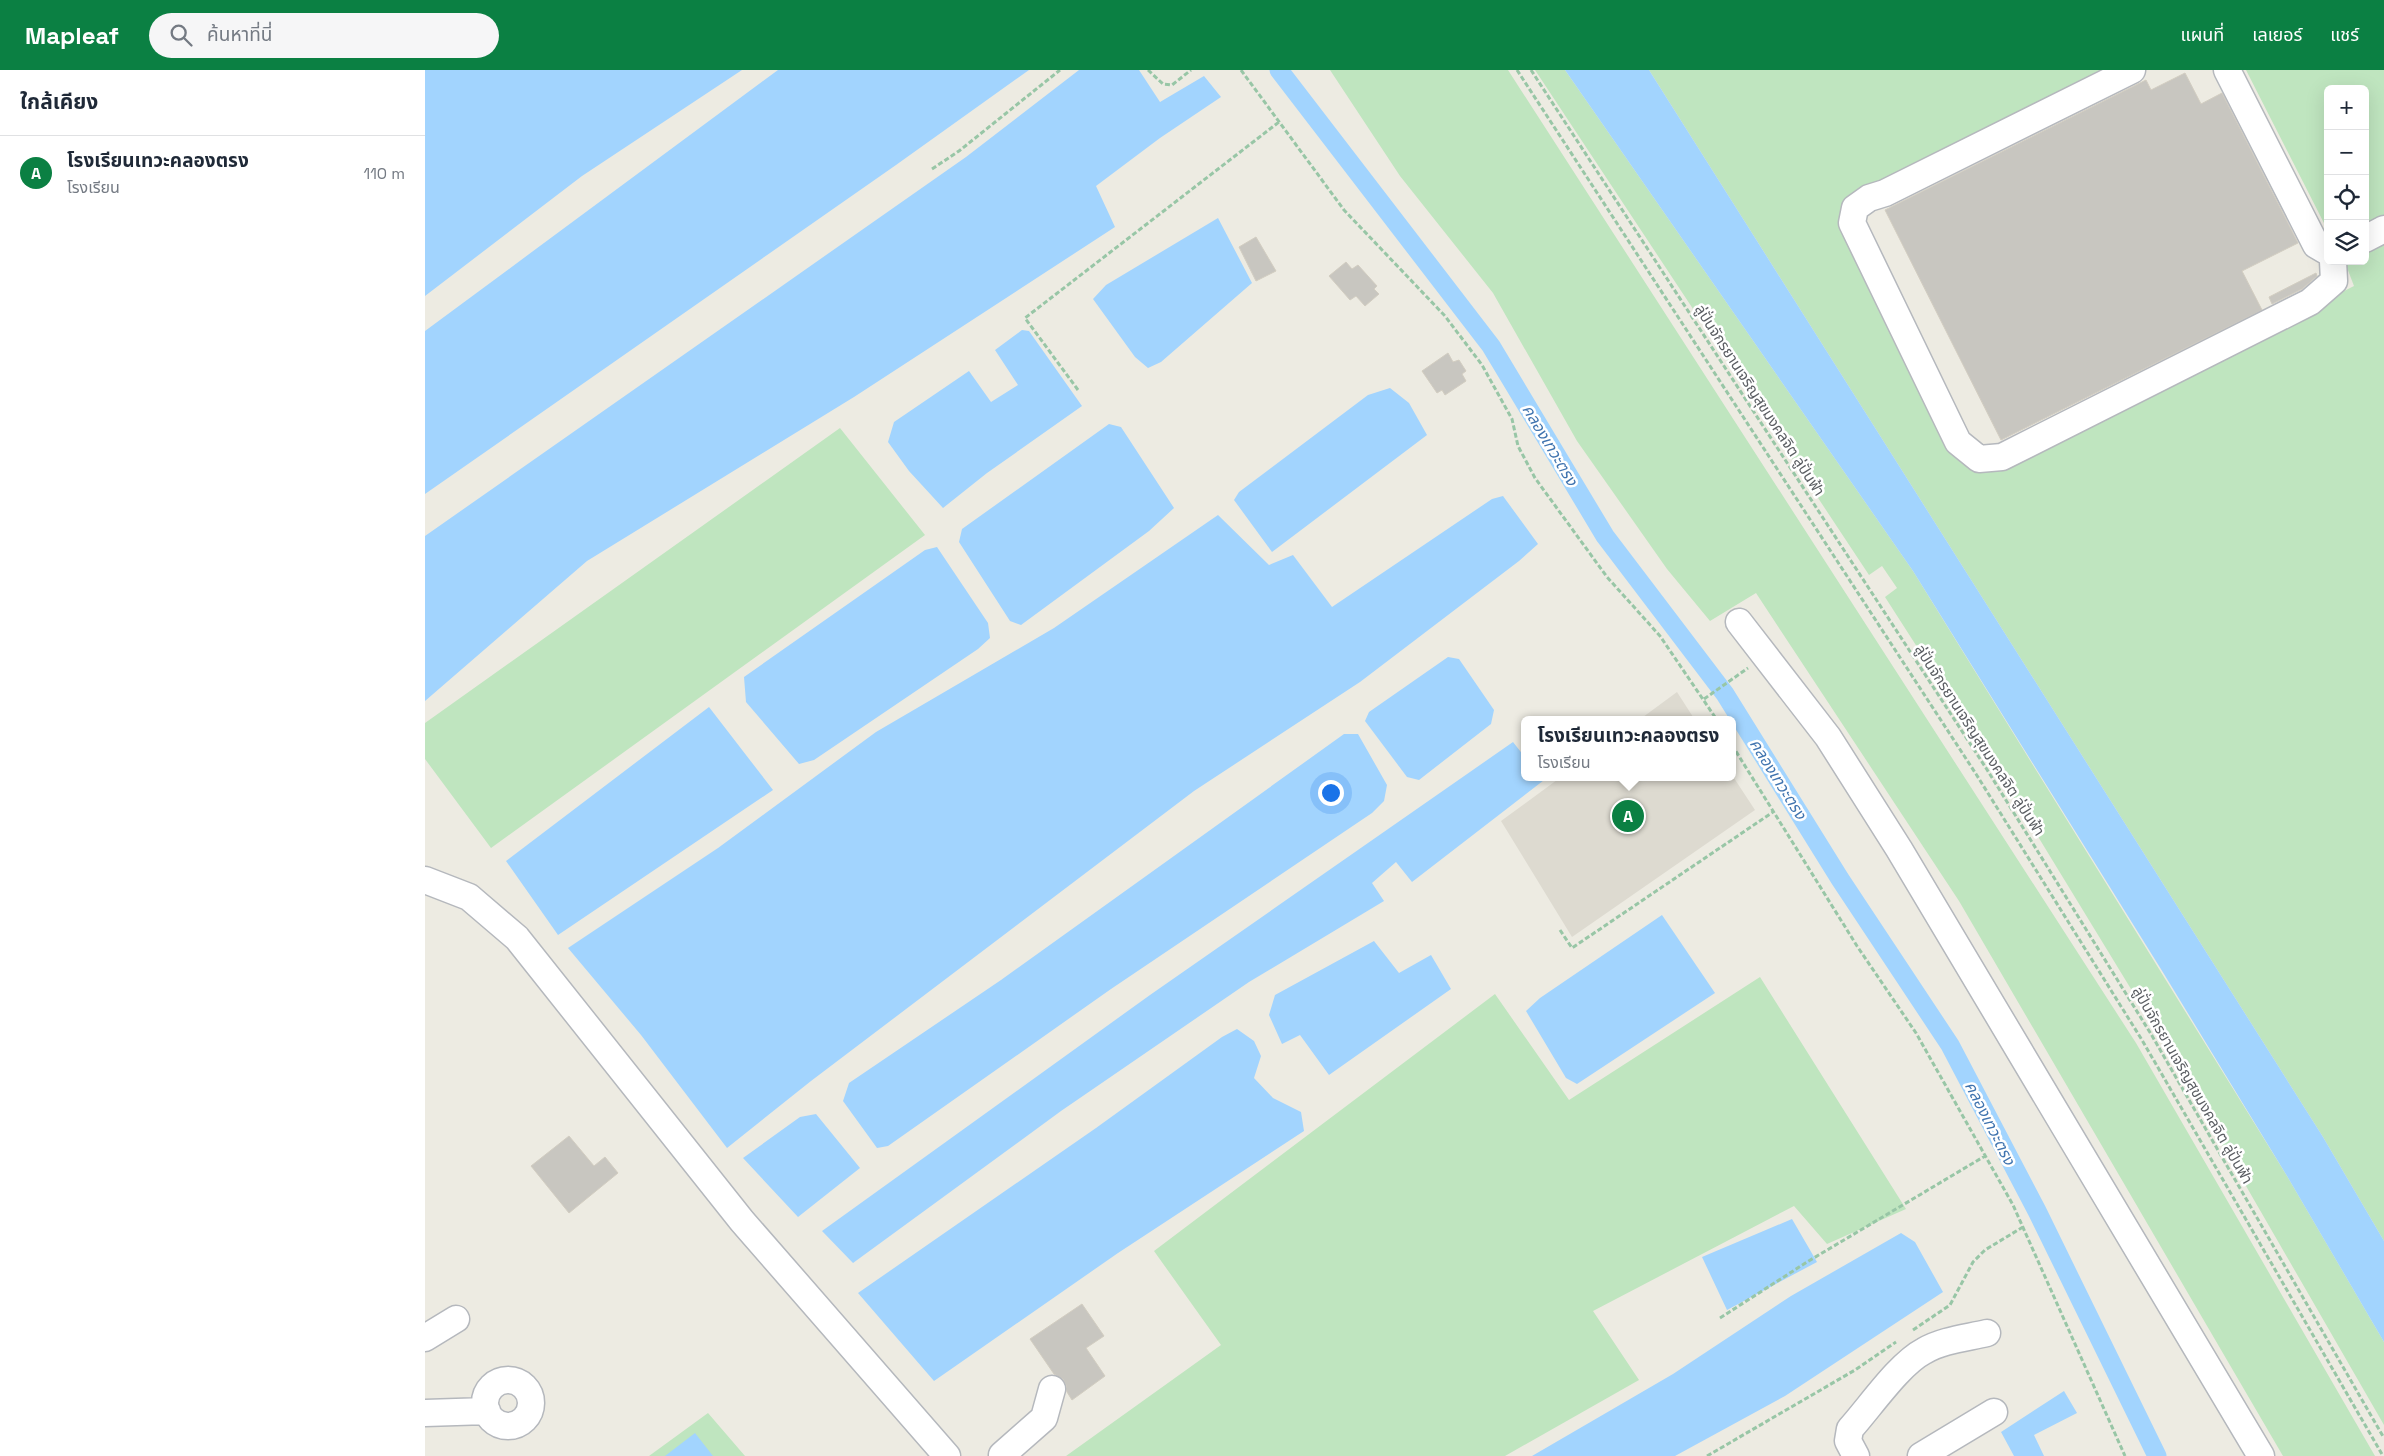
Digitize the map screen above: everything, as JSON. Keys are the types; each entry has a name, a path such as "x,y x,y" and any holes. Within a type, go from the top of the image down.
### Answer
{"street":[{"path":"2132,70 1885,193 1869,198 1855,208 1852,223 1958,442 1979,459 2002,456 2310,302 2334,281 2333,265"},
{"path":"2227,70 2315,245 2324,250"},
{"path":"2369,237 2384,230"},
{"path":"1739,622 1828,737 1899,849 2261,1456"},
{"path":"425,880 469,897 517,938 742,1221 947,1456"},
{"path":"425,1338 456,1320"},
{"path":"1856,1456 1848,1441 1850,1429 1907,1363 1923,1351 1939,1344 1987,1333"},
{"path":"1002,1455 1044,1418 1052,1389"},
{"path":"425,1413 487,1411"},
{"path":"1921,1456 1994,1412"}],"path":[{"path":"932,169 959,151 1060,70"},
{"path":"1149,70 1163,84 1172,85 1191,70"},
{"path":"1241,70 1344,210 1445,316 1482,365 1512,419 1518,446 1535,478 1607,577 1660,636 1715,716"},
{"path":"1517,70 1976,774 2142,1040 2383,1456"},
{"name":"ลู่ปั่นจักรยานเจริญสุขมงคลจิต ลู่ปั่นฟ้า","path":"1531,70 1986,768 2151,1034 2384,1438"},
{"path":"1077,390 1025,318 1279,122"},
{"path":"1704,699 1747,669"},
{"path":"1736,752 1857,946 1916,1033 2013,1205 2125,1456"},
{"path":"1560,930 1572,948 1773,812"},
{"path":"1720,1318 1807,1262 1985,1156"},
{"path":"1910,1332 1950,1305 1973,1262 1985,1250 2023,1227"},
{"path":"1707,1456 1855,1370 1903,1338"}],"shaded area":[{"path":"1677,692 1692,716 1644,716"},
{"path":"1556,781 1736,781 1755,810 1572,937 1501,821"}],"green space":[{"path":"1330,70 1508,70 2136,1043 2375,1456 2283,1456 1959,901 1756,593 1710,621 1667,569 1577,441 1493,293 1400,176"},
{"path":"1535,70 1565,70 1913,571 2287,1176 2384,1342 2384,1425 2156,1030 2023,812 1885,597 1897,588 1882,566 1869,575"},
{"path":"1649,70 2102,70 1864,188 1851,200 1959,452 2017,456 2354,286 2346,265 2369,265 2369,242 2384,235 2384,1241 2323,1137"},
{"path":"2246,70 2384,70 2384,216 2369,223 2369,85 2324,85 2324,223"},
{"path":"840,428 925,535 491,848 425,759 425,723"},
{"path":"1760,977 1906,1209 1827,1244 1794,1206 1593,1311 1639,1380 1505,1456 1066,1456 1221,1345 1154,1251 1495,994 1569,1100"},
{"path":"708,1413 745,1456 649,1456"}],"water":[{"path":"425,70 742,70 582,176 425,296"},
{"path":"778,70 1029,70 425,494 425,331"},
{"path":"1079,70 1139,70 1160,102 1204,76 1221,97 1160,138 1096,186 1115,227 854,397 587,561 425,701 425,536 966,157"},
{"path":"1565,70 1649,70 2323,1137 2384,1241 2384,1342 2287,1176 2164,974 1913,571"},
{"path":"1218,218 1252,283 1161,362 1148,368 1135,357 1093,299 1106,285"},
{"path":"1022,330 1029,331 1082,406 987,473 943,508 909,471 888,442 894,422 969,371 991,402 1018,385 995,350"},
{"path":"1390,388 1409,403 1427,435 1272,552 1234,500 1239,492 1368,395"},
{"path":"1109,424 1121,427 1174,508 1149,531 1021,625 1010,621 959,542 962,529"},
{"path":"1503,496 1538,544 1519,561 1360,682 1194,791 811,1081 727,1148 641,1035 568,948 718,848 876,732 1054,628 1218,515 1269,565 1293,555 1332,607 1492,499"},
{"path":"937,547 988,623 990,638 978,649 814,760 799,764 746,702 744,677 925,550"},
{"path":"1448,657 1459,659 1494,710 1491,724 1419,780 1407,777 1365,721 1369,712"},
{"path":"709,707 773,790 558,935 506,861"},
{"path":"1344,734 1358,734 1387,785 1384,801 1372,813 1111,989 888,1146 877,1148 843,1101 849,1083 1001,980"},
{"path":"1513,742 1521,752 1521,781 1543,781 1412,882 1396,862 1372,883 1384,901 1249,982 1061,1111 853,1263 822,1231 1150,995"},
{"path":"1662,915 1715,993 1577,1084 1566,1078 1526,1011 1540,998"},
{"path":"1374,941 1399,973 1431,955 1451,989 1329,1075 1300,1035 1282,1044 1269,1015 1275,995"},
{"path":"1237,1029 1254,1041 1261,1056 1254,1078 1273,1098 1301,1112 1304,1131 1118,1253 934,1381 858,1293 1096,1128 1222,1037"},
{"path":"816,1114 860,1168 798,1217 743,1158 800,1117"},
{"path":"1792,1219 1817,1262 1727,1310 1702,1257"},
{"path":"1901,1233 1915,1242 1943,1292 1785,1396 1675,1456 1532,1456 1673,1374 1791,1296"},
{"path":"2064,1391 2077,1413 2034,1435 2044,1456 2014,1456 2001,1432"},
{"path":"695,1433 713,1456 665,1456"}],"building":[{"path":"2185,73 2201,104 2222,93 2298,243 2242,271 2262,310 2001,440 1885,210 2146,80 2151,90"},
{"path":"1256,237 1276,271 1256,281 1239,247"},
{"path":"1346,262 1352,269 1358,265 1377,286 1374,289 1379,294 1365,306 1356,296 1350,300 1329,276"},
{"path":"2316,273 2317,276 2302,289 2272,304 2269,297"},
{"path":"1448,353 1453,362 1459,360 1466,371 1462,374 1466,381 1445,395 1442,390 1437,393 1422,371"},
{"path":"569,1136 594,1166 605,1157 618,1173 569,1213 531,1166"},
{"path":"1082,1304 1104,1336 1086,1348 1105,1376 1072,1400 1063,1379 1054,1374 1030,1339"}],"waterway":[{"name":"คลองเทวะตรง","path":"1279,70 1491,346 1605,536 1725,694 1840,879 1950,1045 2037,1211 2157,1456"}],"place":[{"name":"โรงเรียนเทวะคลองตรง","path":"1628,816"}]}
